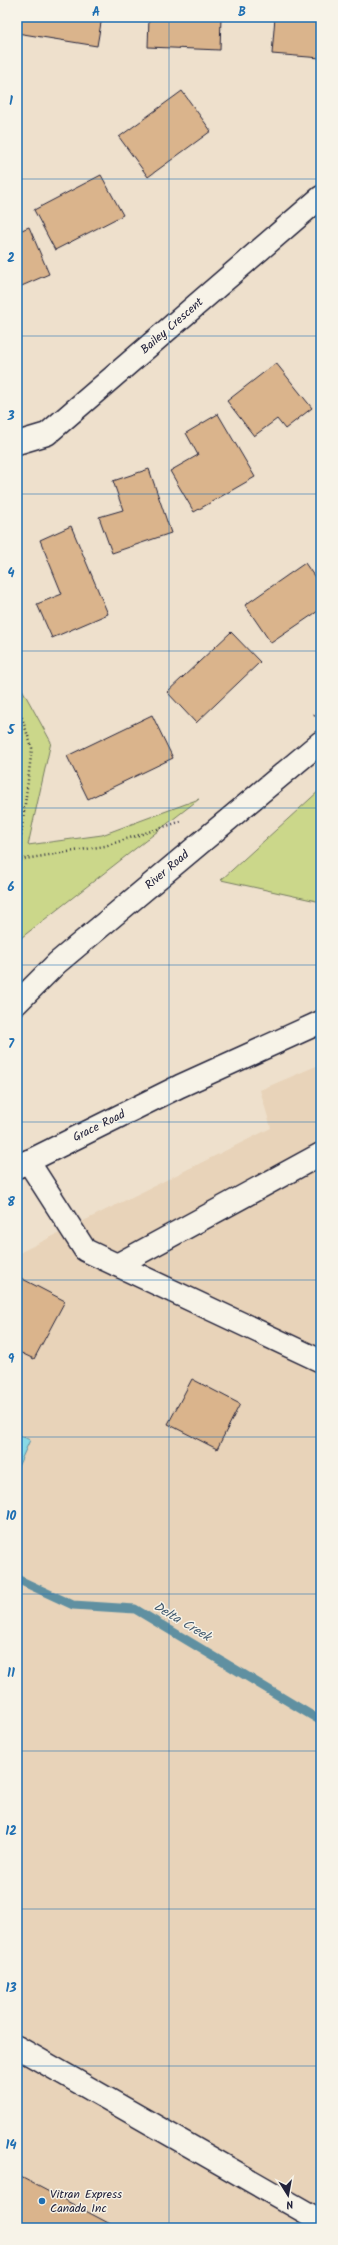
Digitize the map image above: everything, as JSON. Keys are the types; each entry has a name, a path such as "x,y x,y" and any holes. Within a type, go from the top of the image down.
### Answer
{"street":[{"name":"Bailey Crescent","path":"17,443 47,434 321,197"},
{"name":"River Road","path":"17,1003 57,963 321,742"},
{"name":"Grace Road","path":"23,1164 180,1086 321,1022"},
{"path":"117,1265 321,1154"},
{"path":"23,1164 85,1250 321,1361"},
{"path":"17,2047 321,2221"}],"path":[{"path":"17,711 21,715 32,748 18,860 105,846 185,820"}],"shaded area":[{"path":"321,1064 321,2228 17,2228 17,1254 271,1128 260,1090"}],"green space":[{"path":"17,680 51,742 28,845 102,835 199,799 17,941"},
{"path":"321,789 321,902 221,880"}],"water":[{"path":"17,1434 30,1440 17,1469"}],"building":[{"path":"17,17 102,17 97,46 17,33"},
{"path":"149,17 221,17 220,50 148,47"},
{"path":"275,17 321,17 321,58 272,54"},
{"path":"182,91 211,131 148,177 119,137"},
{"path":"101,175 123,215 55,250 34,210"},
{"path":"29,227 49,274 17,288 17,232"},
{"path":"276,363 312,408 285,429 277,419 254,436 227,401"},
{"path":"218,414 255,477 194,512 170,471 198,455 186,433"},
{"path":"149,469 171,533 112,553 99,517 123,510 113,481"},
{"path":"71,526 108,614 52,638 37,604 62,594 40,540"},
{"path":"305,563 321,586 321,609 271,643 245,605"},
{"path":"231,632 260,662 196,723 167,692"},
{"path":"152,715 173,758 88,799 67,756"},
{"path":"17,1276 65,1301 34,1359 17,1351"},
{"path":"192,1379 240,1404 217,1449 168,1424"},
{"name":"Vitran Express Canada Inc","path":"17,2175 118,2228 17,2228"}],"waterway":[{"name":"Delta Creek","path":"17,1579 73,1605 135,1609 321,1721"}],"place":[{"name":"Vitran Express Canada Inc","path":"42,2201"}]}
